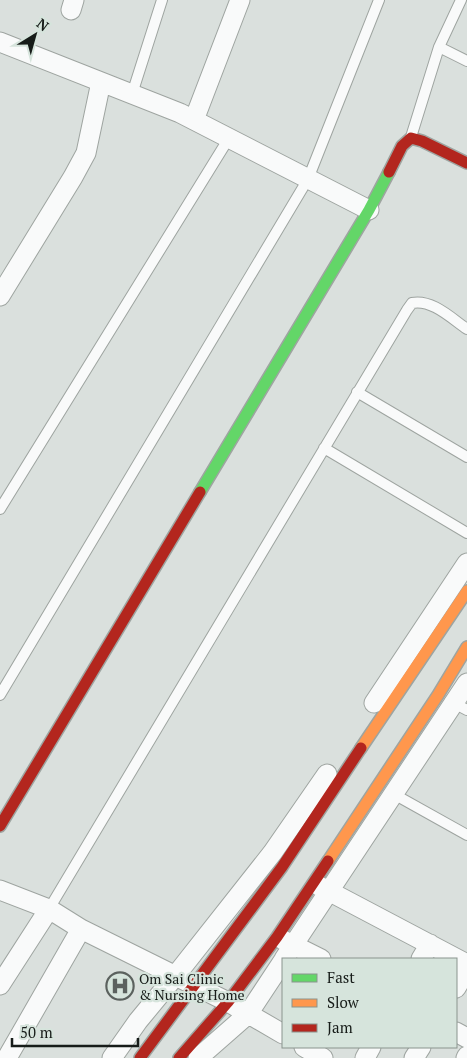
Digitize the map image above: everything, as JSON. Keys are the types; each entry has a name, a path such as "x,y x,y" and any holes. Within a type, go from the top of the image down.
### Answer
{"street":[{"path":"194,120 240,0"},
{"path":"1,46 101,82 194,120 369,210"},
{"path":"0,296 86,153 101,82"},
{"path":"0,826 369,210 402,146 411,138 422,141 467,163"},
{"path":"112,1058 138,1021 278,844 342,752 467,563"},
{"path":"140,1058 282,867 467,591"},
{"path":"453,703 467,647"},
{"path":"195,1055 248,1014 321,887 386,789 467,683"},
{"path":"321,887 426,952 446,958"},
{"path":"0,890 49,909 81,929 195,984 282,1033"},
{"path":"0,985 49,909"},
{"path":"7,1058 81,929"},
{"path":"285,950 317,958"},
{"path":"195,1055 228,1002 285,950"},
{"path":"457,986 467,969"},
{"path":"306,1048 323,1058"}],"lane":[{"path":"132,94 162,0"},
{"path":"0,695 308,179 379,0"},
{"path":"411,138 439,47 461,0"},
{"path":"439,47 467,61"},
{"path":"0,509 229,138"},
{"path":"49,909 412,303 420,301 428,303 467,328"},
{"path":"357,392 467,457"},
{"path":"324,448 467,533"},
{"path":"386,789 467,835"}],"traffic: fast":[{"path":"200,492 369,210 389,172"}],"traffic: slow":[{"path":"361,748 467,591"},
{"path":"328,861 438,695 467,647"}],"traffic: jam":[{"path":"389,172 402,146 411,138 422,141 467,163"},
{"path":"0,826 200,492"},
{"path":"140,1058 282,867 361,748"},
{"path":"179,1058 228,1002 277,937 328,861"}],"place":[{"name":"Om Sai Clinic & Nursing Home","path":"120,986"}]}
